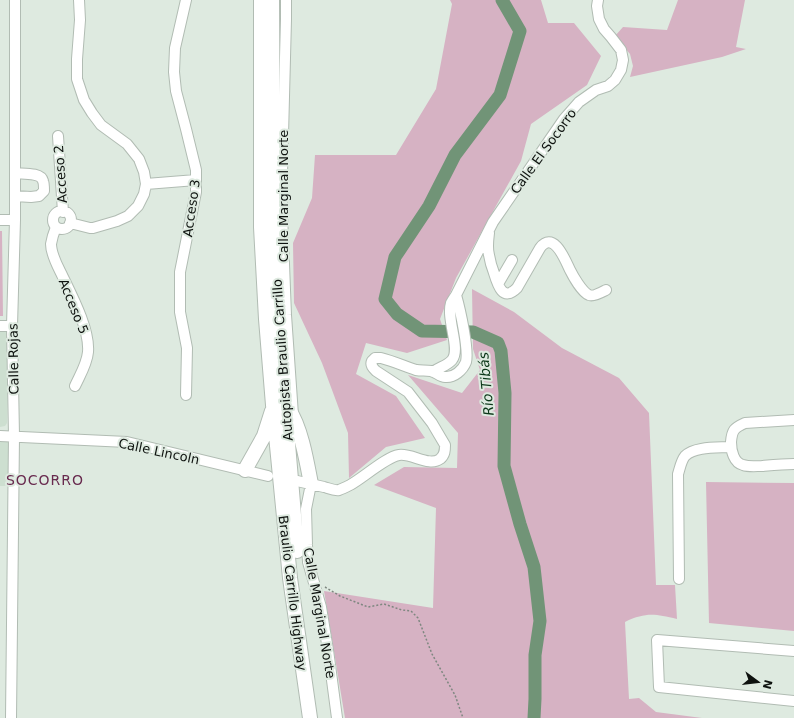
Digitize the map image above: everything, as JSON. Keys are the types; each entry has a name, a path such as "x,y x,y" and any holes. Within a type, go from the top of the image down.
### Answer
{"highway":[{"name":"Autopista Braulio Carrillo","path":"261,0 261,227 266,319 284,408 290,578 310,718"},
{"name":"Autopista Braulio Carrillo","path":"272,0 275,268 284,408 299,578 320,718"},
{"path":"246,470 264,436 284,408 303,447 304,483"}],"street":[{"name":"Calle Rojas","path":"11,718 14,436 12,326 15,220 15,0"},
{"path":"70,223 93,228 128,216 138,206 144,194 146,184 144,172 139,159 127,144 101,125 92,114 84,100 77,79 80,20 79,0"},
{"name":"Acceso 3","path":"186,0 179,24 175,48 174,72 176,91 196,170 196,192 180,272 180,312 187,348 186,395"},
{"name":"Calle Marginal Norte","path":"284,408 286,315 282,174 286,0"},
{"name":"Calle El Socorro","path":"433,372 443,367 454,357 455,347 449,317 451,302 493,222 564,119 579,102 596,90 608,86 615,80 621,70 623,60 621,50 598,19 598,0"},
{"name":"Acceso 2","path":"58,136 63,212"},
{"path":"15,174 37,175 41,177 43,180 44,191"},
{"path":"43,180 61,178"},
{"path":"146,184 196,180"},
{"path":"15,196 39,196 44,191 62,189"},
{"path":"63,212 70,216 70,223 67,228 64,229 56,227 54,217 58,213 63,212"},
{"path":"0,220 15,220"},
{"path":"493,222 488,242 489,255 498,284 505,294 514,292 542,244 546,243 552,243 557,247 578,285 588,295 606,290"},
{"name":"Acceso 5","path":"56,227 52,237 51,246 55,260 84,325 88,339 86,362 75,386"},
{"path":"498,284 512,260"},
{"path":"304,483 338,490 357,481 383,463 399,455 409,455 432,462 438,461 443,457 445,445 420,407 408,392 376,371 372,367 371,363 375,358 381,358 418,370 433,372 445,377 450,377 458,373 466,362 467,354 456,295"},
{"path":"0,326 12,326"},
{"path":"794,420 745,423 738,426 734,430 731,447 733,456 738,463 743,465 794,464"},
{"name":"Calle Lincoln","path":"0,436 127,442 246,470"},
{"path":"679,579 678,474 681,464 686,456 693,451 731,447"},
{"path":"246,470 268,476"},
{"name":"Calle Marginal Norte","path":"304,483 308,562 320,607 328,650 337,718"},
{"path":"794,651 657,640 659,687 794,701"}],"path":[{"path":"323,586 340,596 368,607 384,604 402,610 411,611 418,618 432,654 455,695 463,718"}],"shaded area":[{"path":"450,0 541,0 548,23 574,23 601,56 587,85 531,124 521,161 456,278 440,319 447,340 407,353 366,343 356,374 396,396 425,438 386,447 349,478 348,433 322,363 294,303 293,243 312,198 315,155 396,155 436,89 452,4"},
{"path":"678,0 745,0 736,47 746,49 722,57 630,77 633,66 630,54 615,36 623,27 667,30"},
{"path":"0,231 2,231 3,316 0,316"},
{"path":"472,289 514,312 562,348 619,378 649,413 656,585 675,585 677,619 663,616 645,615 625,622 629,699 639,698 656,712 702,718 345,718 324,591 433,608 436,508 374,485 404,467 457,468 458,433 408,375 462,393 480,370 473,349"},
{"path":"0,331 8,331 7,423 5,426 0,427"},
{"path":"0,440 10,440 9,486 0,486"},
{"path":"706,482 794,483 794,631 709,623"}],"waterway":[{"name":"Río Tibás","path":"502,0 520,31 500,95 455,155 429,206 395,257 385,299 397,314 422,331 473,332 498,343 501,351 505,393 504,466 534,567 540,621 535,655 534,718"}],"district":[{"name":"SOCORRO","path":"45,480"}]}
